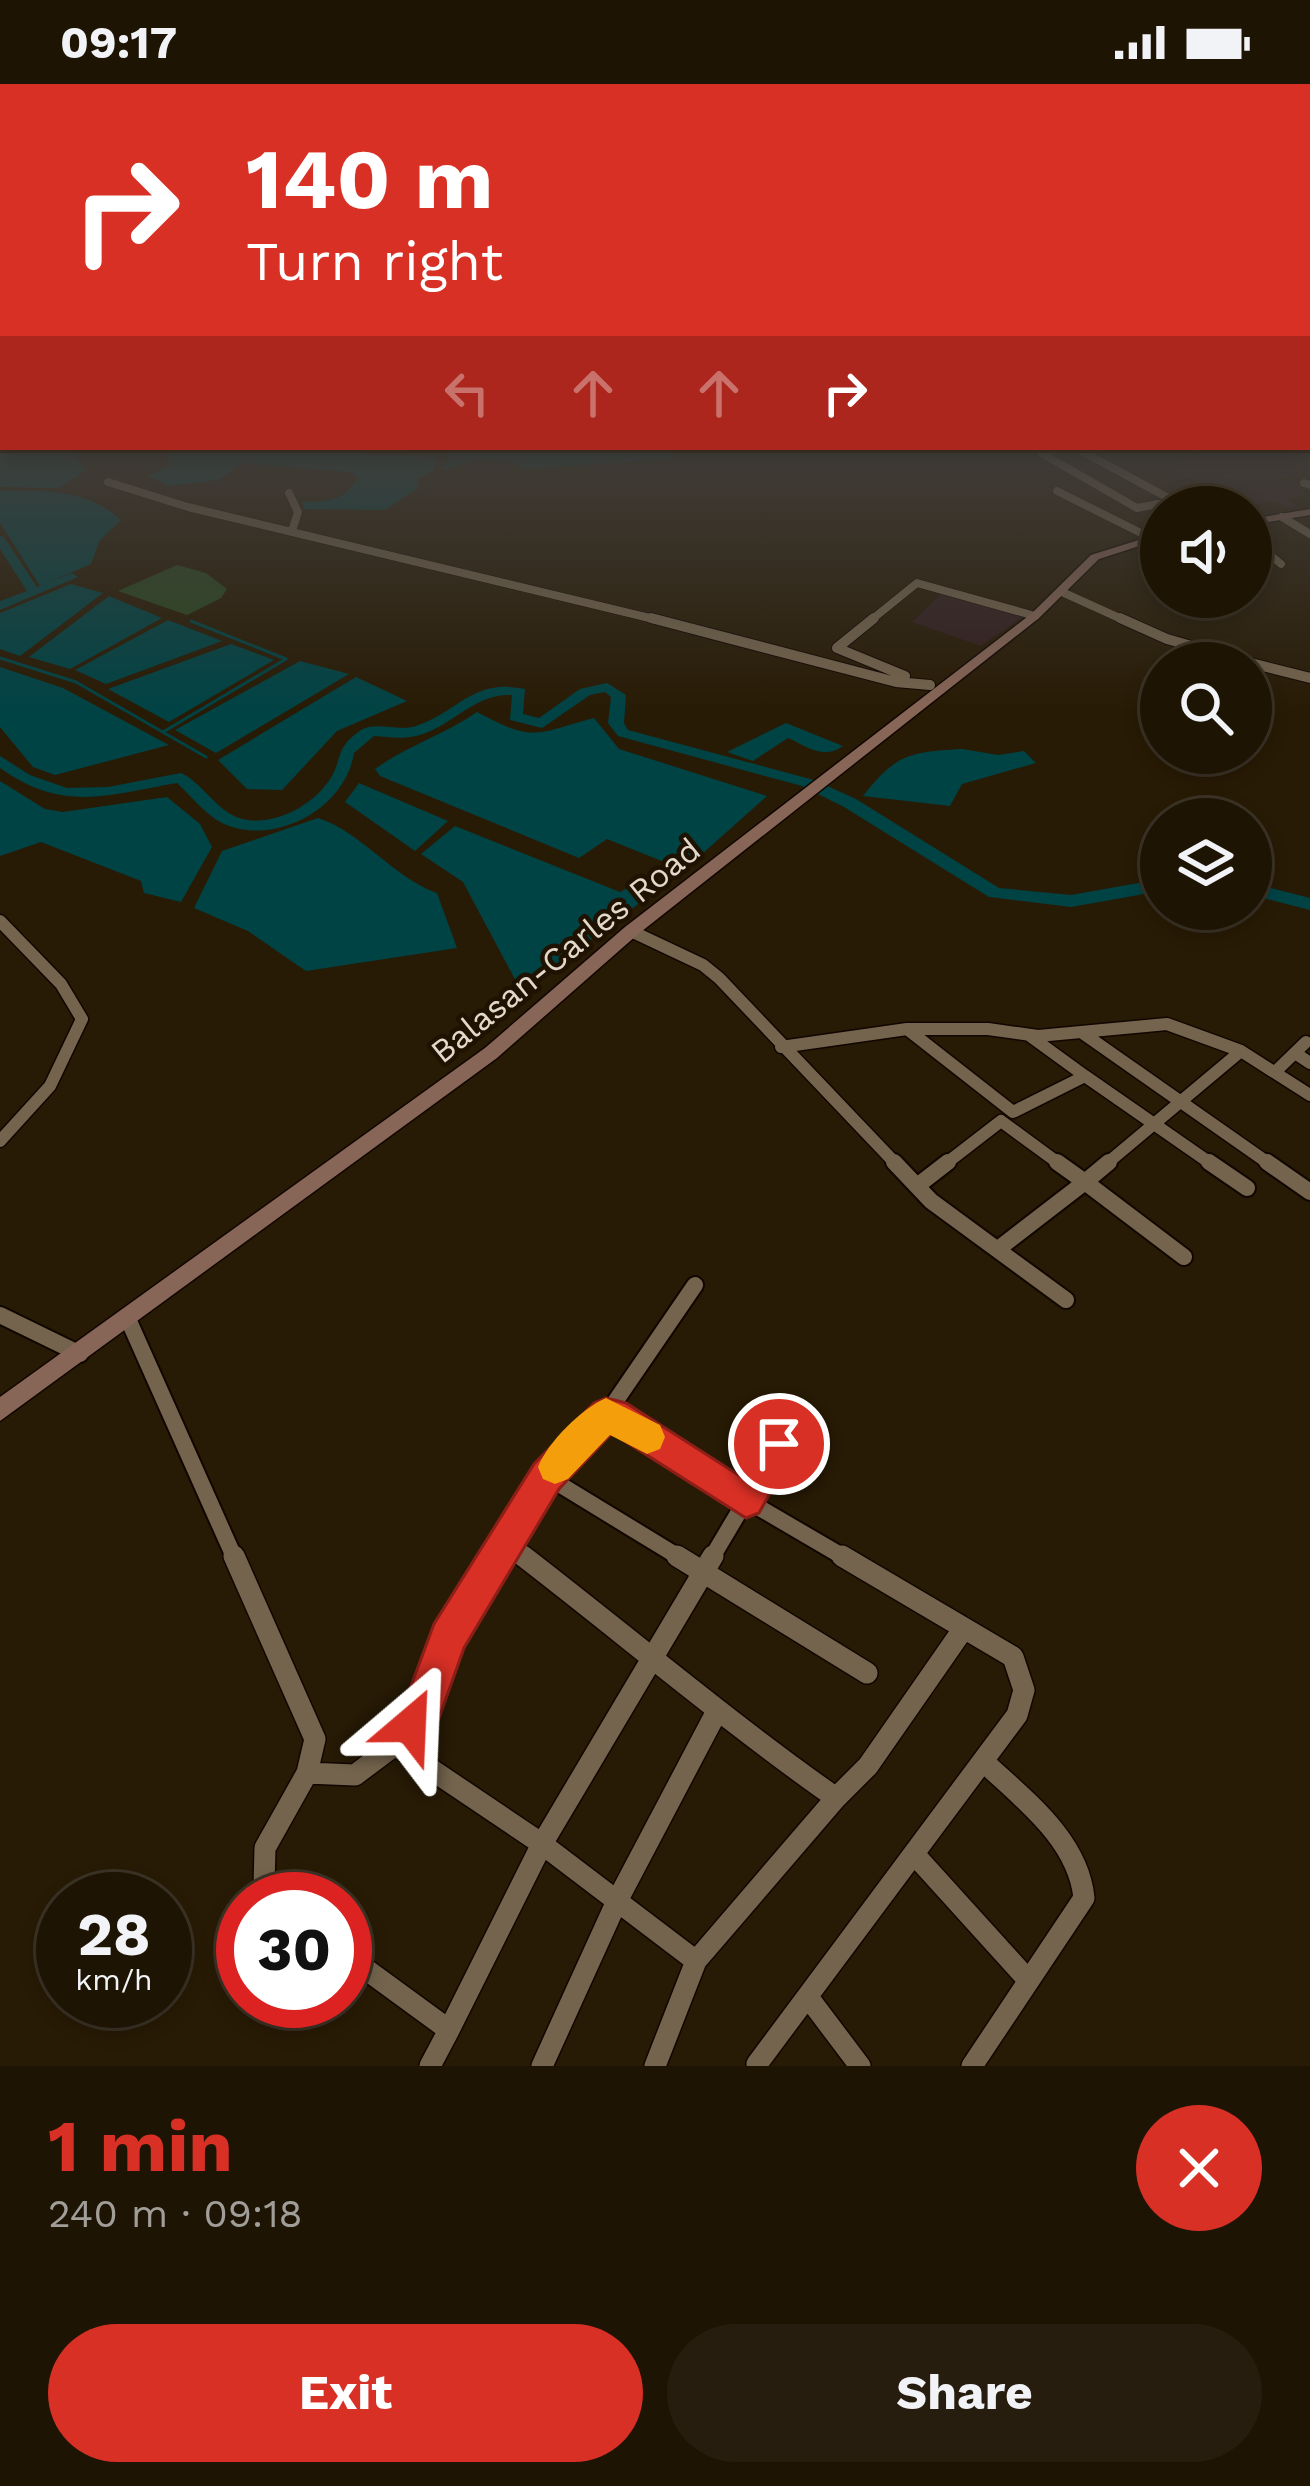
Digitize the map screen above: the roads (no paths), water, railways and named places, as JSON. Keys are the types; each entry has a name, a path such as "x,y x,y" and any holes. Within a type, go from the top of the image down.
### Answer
{"main road":[{"name":"Balasan-Carles Road","path":"0,1410 490,1053 632,932 937,688 1035,616 1095,557 1140,542"}],"street":[{"path":"279,527 507,580 896,682 937,688"},
{"path":"1272,556 1281,564"},
{"path":"937,688 837,648 917,584 1035,616"},
{"path":"1062,592 1177,642"},
{"path":"1272,668 1310,678"},
{"path":"0,921 61,984 82,1019 58,1075 28,1117 0,1141"},
{"path":"632,932 703,965 747,1004 917,1186 1066,1300"},
{"path":"782,1046 907,1029 1084,1034 1167,1024 1241,1051 1310,1094"},
{"path":"907,1029 1084,1182 1184,1257"},
{"path":"1084,1034 1310,1192"},
{"path":"1029,1035 1247,1188"},
{"path":"1275,1072 1301,1048 1310,1063"},
{"path":"998,1249 1241,1051"},
{"path":"917,1186 1007,1116 1085,1076"},
{"path":"308,1773 341,1779 360,1774 423,1707 448,1638 546,1476 606,1415 695,1285"},
{"path":"0,1315 80,1354"},
{"path":"128,1319 314,1738 308,1773 265,1848 264,1872"},
{"path":"606,1415 614,1415 746,1500 1012,1657 1024,1690 1017,1714 757,2064"},
{"path":"430,2066 542,1844 796,1417"},
{"path":"546,1476 867,1673"},
{"path":"506,1543 653,1656 716,1713 836,1798"},
{"path":"656,2066 696,1961 868,1766 964,1628"},
{"path":"542,2066 617,1901 716,1713"},
{"path":"393,1744 542,1844 696,1961"},
{"path":"972,2066 1084,1898 1085,1883 1049,1826 983,1761"},
{"path":"914,1854 1029,1981"},
{"path":"372,1974 449,2030"},
{"path":"808,1997 860,2066"}],"water":[{"path":"3,527 113,527 100,540 91,564 40,586"},
{"path":"71,584 103,593 20,656 0,649 0,613"},
{"path":"109,596 162,618 70,669 29,657"},
{"path":"168,620 222,641 106,684 75,670"},
{"path":"231,644 274,660 169,722 108,689"},
{"path":"300,661 349,674 216,753 175,730"},
{"path":"0,667 63,688 169,745 55,775 33,767 0,727"},
{"path":"356,677 407,701 337,731 282,790 247,789 218,760"},
{"path":"477,712 535,733 594,718 619,749 767,796 684,870 607,839 579,858 380,776 375,769"},
{"path":"786,723 843,746 822,752 788,738 753,761 727,752"},
{"path":"962,749 998,755 1024,751 1036,763 962,784 950,806 863,796 885,771 905,758"},
{"path":"0,781 45,809 63,812 167,797 200,824 212,847 181,902 144,893 141,881 41,842 0,856"},
{"path":"359,783 448,821 415,851 345,802"},
{"path":"318,818 349,833 437,893 457,948 306,971 248,931 194,908 222,851"},
{"path":"455,826 620,892 644,879 658,889 526,989 518,985 463,882 421,854"}],"waterway":[{"path":"0,540 34,592"},
{"path":"0,606 72,577"},
{"path":"163,732 286,659 191,621"},
{"path":"0,658 76,682 206,757"},
{"path":"0,761 24,778 67,793 108,792 181,778 233,822 268,825 287,820 322,798 335,784 346,751 370,731 420,730 479,695 505,690 520,692 515,717 542,723 585,692 607,687 619,695 616,723 623,733 808,783 850,803 995,893 1071,901 1140,889"},
{"path":"1272,894 1310,904"}]}
